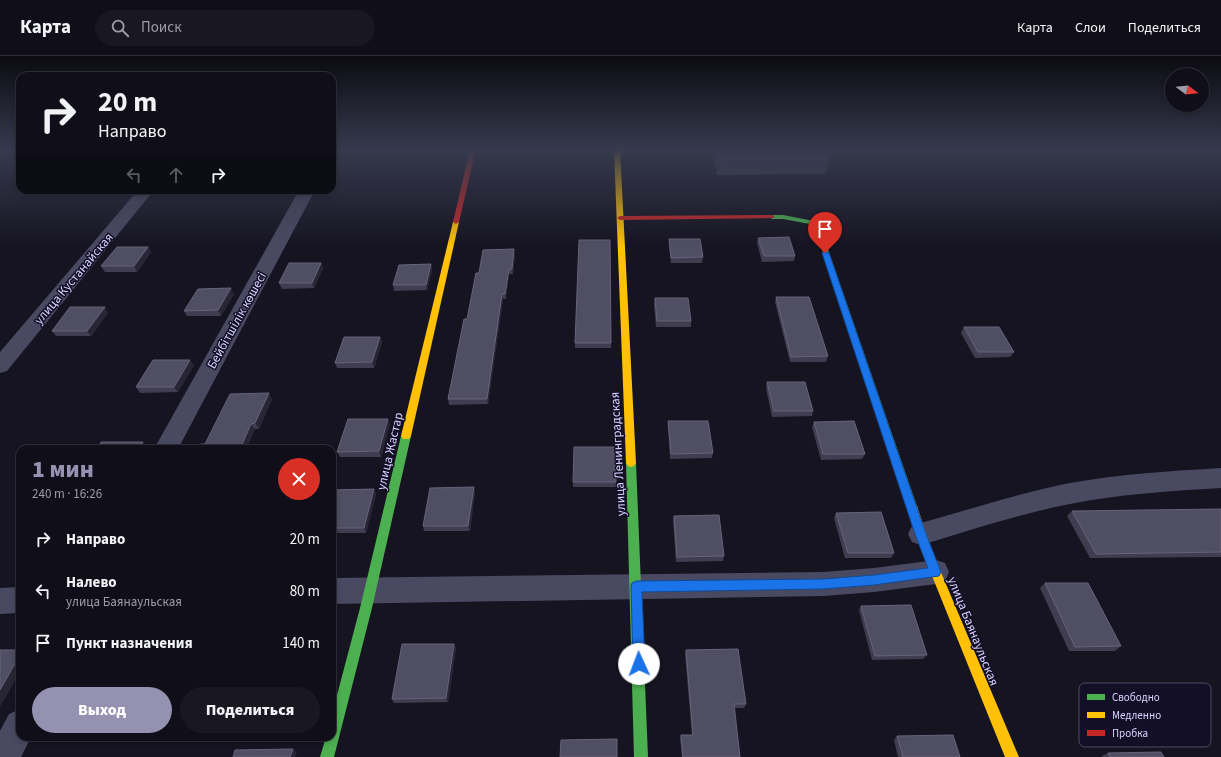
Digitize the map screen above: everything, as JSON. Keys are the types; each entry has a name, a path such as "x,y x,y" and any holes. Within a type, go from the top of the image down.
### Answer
{"street":[{"name":"улица Жастар","path":"336,725 370,590 465,182"},
{"name":"улица Ленинградская","path":"618,182 636,586 641,757"},
{"name":"улица Кустанайская","path":"0,366 143,194"},
{"name":"Бейбітшілік көшесі","path":"168,445 305,194"},
{"name":"улица Баянаульская","path":"620,218 782,217 812,222 818,230 921,534 1012,757"},
{"path":"921,534 1049,498 1090,490 1177,480 1221,478"},
{"path":"336,592 370,590 824,584 874,580 936,572"},
{"path":"0,601 16,600"},
{"path":"4,757 16,733"},
{"name":"улица Жастар","path":"328,757 332,741"}],"building":[{"path":"789,237 795,256 764,256 758,238"},
{"path":"669,239 700,239 703,257 671,258"},
{"path":"579,240 610,240 611,343 575,343"},
{"path":"117,247 148,247 134,266 101,266"},
{"path":"514,249 512,269 509,269 505,294 502,294 487,399 448,399 464,319 467,319 476,273 479,273 483,250"},
{"path":"289,263 321,263 312,283 279,283"},
{"path":"431,264 426,285 393,285 399,265"},
{"path":"231,288 218,310 184,311 198,289"},
{"path":"776,297 809,297 828,356 791,357"},
{"path":"655,298 688,298 691,321 657,321"},
{"path":"70,307 105,307 87,331 52,331"},
{"path":"964,327 999,327 1014,352 978,352"},
{"path":"344,337 380,337 372,362 335,363"},
{"path":"153,360 190,360 174,387 136,387"},
{"path":"767,382 805,382 813,411 774,411"},
{"path":"269,393 255,423 251,424 242,445 200,445 205,444 230,394"},
{"path":"348,419 388,419 379,451 337,452"},
{"path":"668,421 708,421 713,453 671,454"},
{"path":"854,421 865,454 823,454 814,422"},
{"path":"101,442 143,442 141,445 99,445"},
{"path":"574,447 615,447 616,482 573,482"},
{"path":"474,487 468,526 423,526 430,488"},
{"path":"374,489 364,528 336,528 336,490"},
{"path":"1221,509 1221,552 1096,554 1072,511"},
{"path":"881,512 894,553 848,553 836,513"},
{"path":"719,515 724,556 677,557 674,516"},
{"path":"1045,583 1088,583 1121,646 1075,647"},
{"path":"911,605 927,655 875,656 861,606"},
{"path":"402,644 454,644 446,698 392,699"},
{"path":"738,649 746,704 734,704 740,757 683,757 681,735 693,735 686,650"},
{"path":"0,650 16,650 16,662 0,690"},
{"path":"953,735 960,757 903,757 897,736"},
{"path":"617,739 617,757 560,757 561,740"},
{"path":"293,749 290,757 233,757 235,750"},
{"path":"1161,752 1164,757 1110,757 1108,753"}],"traffic: fast":[{"path":"772,217 783,217 812,222 818,229 913,509"},
{"path":"336,723 366,608 406,436"},
{"path":"631,463 641,757"},
{"path":"327,757 331,741"}],"traffic: slow":[{"path":"618,182 631,463"},
{"path":"406,436 456,222"},
{"path":"913,509 927,551 1012,757"}],"traffic: jam":[{"path":"456,222 465,182"},
{"path":"620,218 772,217"}],"route":[{"path":"639,664 636,586 824,584 874,580 936,572 927,552 825,253"}]}
